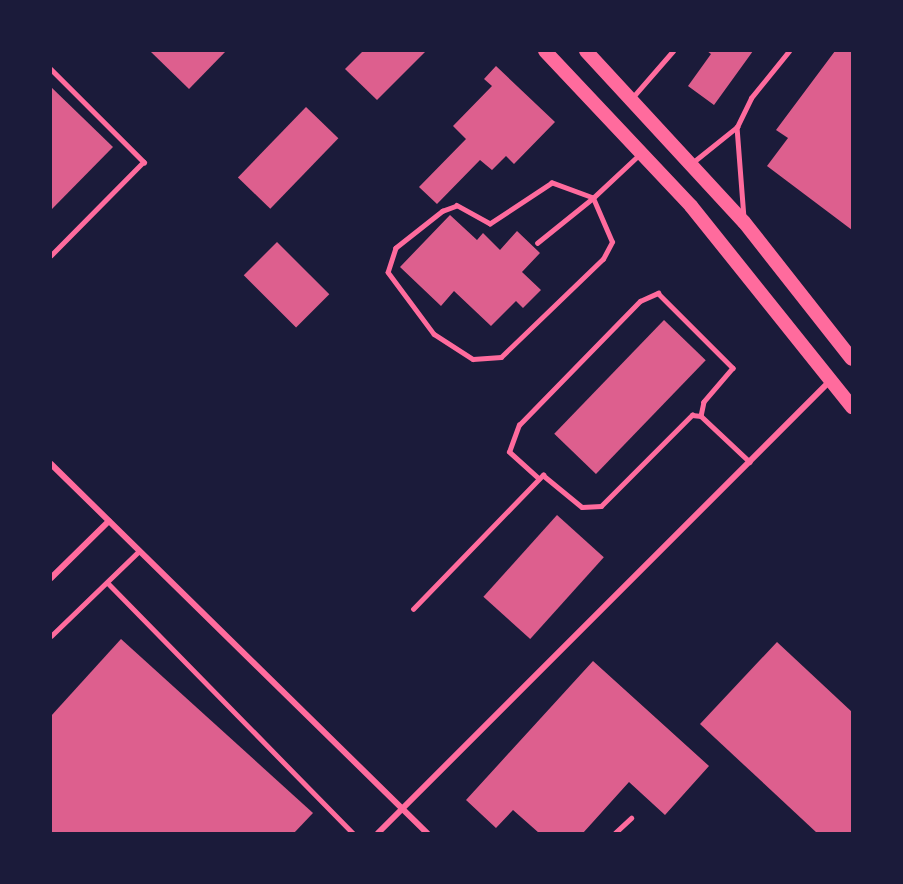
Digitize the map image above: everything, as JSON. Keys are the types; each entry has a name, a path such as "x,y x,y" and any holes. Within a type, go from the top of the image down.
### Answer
{"main road":[{"path":"545,51 642,153 739,262 852,408"},
{"path":"586,51 692,163 744,222 852,359"}],"street":[{"path":"378,833 831,380"},
{"path":"51,464 427,833"},
{"path":"51,578 109,521"}],"lane":[{"path":"631,99 673,51"},
{"path":"692,163 737,127 751,98 789,51"},
{"path":"51,69 144,162 51,256"},
{"path":"737,127 744,222"},
{"path":"537,243 593,198 642,153"},
{"path":"552,183 593,198 612,242 603,259 501,357 473,359 434,334 388,272 396,248 443,211 457,206 490,224 552,183"},
{"path":"539,478 509,452 519,425 640,301 658,293 733,368 704,402 701,416"},
{"path":"413,609 539,478 550,477 582,507 601,506 692,415 701,416 750,462"},
{"path":"51,636 139,551"},
{"path":"108,583 353,833"},
{"path":"615,833 631,818"}],"building":[{"path":"150,51 226,51 189,89"},
{"path":"363,51 426,51 377,100 345,69"},
{"path":"707,51 753,51 714,105 688,86 711,54"},
{"path":"835,51 852,51 852,230 767,166 788,138 776,130"},
{"path":"496,66 555,122 514,164 506,156 492,170 480,160 437,204 419,187 466,139 453,126 492,86 484,79"},
{"path":"51,87 113,147 51,210"},
{"path":"306,107 338,138 270,209 238,177"},
{"path":"450,215 477,240 483,233 500,250 517,231 540,253 522,272 541,290 523,308 516,301 491,326 454,291 441,306 400,267"},
{"path":"277,242 329,294 296,328 244,275"},
{"path":"664,320 706,360 596,474 554,434"},
{"path":"557,515 604,557 530,639 483,597"},
{"path":"121,639 313,813 294,833 51,833 51,716"},
{"path":"777,642 852,712 852,833 817,833 700,724"},
{"path":"593,661 709,766 665,815 629,782 583,833 539,833 513,810 496,828 466,800"}]}
